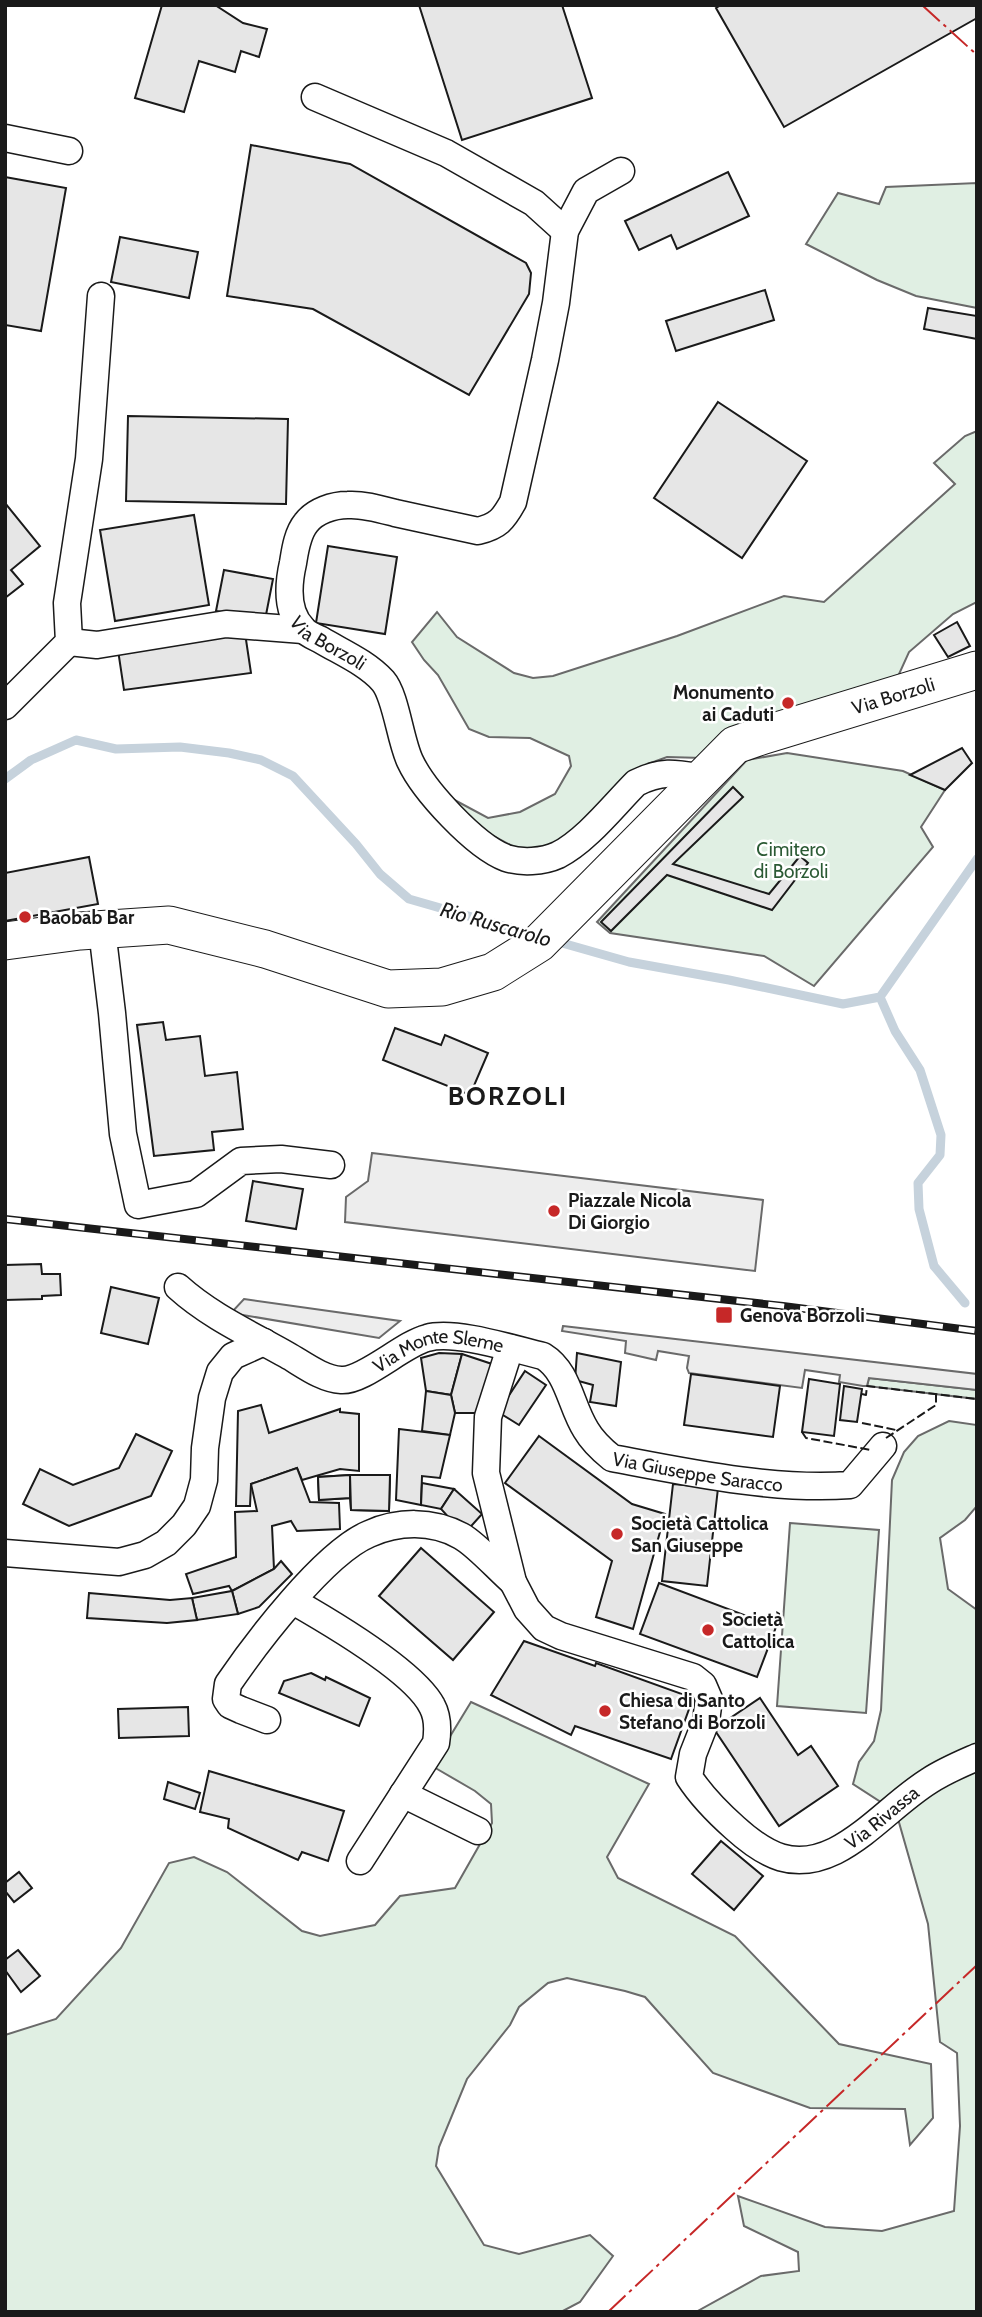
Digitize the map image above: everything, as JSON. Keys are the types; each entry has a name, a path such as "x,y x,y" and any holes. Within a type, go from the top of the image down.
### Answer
{"main road":[{"name":"Via Borzoli","path":"5,941 169,925 265,949 388,989 442,987 468,980 493,972 548,933 735,746 764,734 977,670"}],"street":[{"path":"315,97 446,153 534,203 565,231"},
{"path":"5,138 69,151"},
{"name":"Via Borzoli","path":"621,171 586,191 565,231 556,303 545,360 513,502 505,515 494,527 478,531 348,505 330,508 314,515 304,524 289,582 290,600 294,616 303,630 366,667 384,683 390,694 411,764 458,823 489,849 507,858 523,861 556,856 582,838 636,783 652,775 671,772 703,778"},
{"path":"5,706 69,642 67,603 89,459 101,296"},
{"path":"69,642 97,645 226,624 303,630"},
{"path":"102,930 123,1134 138,1205 196,1194 241,1161 281,1159 331,1165"},
{"name":"Via Monte Sleme","path":"178,1287 212,1312 264,1342 318,1372 341,1380 357,1376 430,1336 453,1336 510,1348 488,1417 486,1473 513,1582"},
{"path":"5,1553 119,1562 145,1555 166,1543 184,1525 197,1506 204,1480 205,1448 212,1398 220,1371 233,1356 264,1342"},
{"name":"Via Giuseppe Saracco","path":"510,1348 543,1356 560,1370 585,1430 612,1458 768,1483 835,1486 850,1485 883,1446"},
{"path":"267,1720 230,1705 226,1699 228,1684 293,1601 344,1549 367,1535 408,1523 439,1528 463,1536 513,1582"},
{"name":"Via Rivassa","path":"513,1582 527,1609 544,1628 561,1636 693,1677 703,1685 709,1699 706,1720 693,1754 689,1777 703,1798 748,1840 757,1848 780,1858 808,1861 836,1851 929,1781 977,1757"},
{"path":"293,1601 364,1644 424,1693 433,1707 438,1731 436,1743 360,1861"},
{"path":"403,1794 478,1831"}],"green space":[{"path":"977,183 977,308 916,296 877,280 806,244 838,193 879,204 886,187"},
{"path":"977,431 977,602 953,614 909,652 895,683 703,758 667,757 648,764 630,775 571,836 544,850 518,849 484,831 449,797 488,818 520,812 555,794 571,766 569,756 530,738 489,737 469,729 438,675 412,642 437,612 457,637 514,673 533,678 553,676 677,636 784,596 824,602 955,484 934,463 965,436"},
{"name":"Cimitero di Borzoli","path":"787,753 903,771 945,790 921,827 933,847 814,986 764,956 610,933 597,922 747,760"},
{"path":"869,1378 977,1390 977,1399 867,1386"},
{"path":"949,1421 977,1425 977,1506 965,1520 940,1538 948,1589 977,1610 977,2312 696,2312 761,2276 799,2271 798,2252 744,2226 738,2196 825,2227 882,2231 954,2211 960,2126 957,2053 940,2042 928,1924 896,1812 853,1784 859,1762 874,1741 881,1710 892,1480 904,1452 918,1436"},
{"path":"790,1523 879,1530 866,1713 777,1706"},
{"path":"471,1702 649,1784 607,1857 618,1878 735,1936 839,2044 931,2064 933,2118 910,2145 905,2109 810,2108 713,2073 645,1997 567,1978 548,1983 519,2007 510,2025 467,2079 439,2147 436,2166 484,2245 519,2254 590,2235 613,2256 580,2302 561,2312 5,2312 5,2035 56,2019 121,1948 169,1863 194,1857 227,1872 302,1931 320,1936 375,1925 400,1896 455,1888 492,1823 491,1804 475,1791 432,1766"}],"shaded area":[{"name":"Piazzale Nicola Di Giorgio","path":"372,1153 763,1200 755,1271 345,1222 346,1197 368,1181"},
{"path":"244,1299 400,1321 379,1338 231,1313"},
{"path":"563,1326 977,1374 977,1390 869,1378 867,1386 863,1386 839,1382 840,1375 805,1370 802,1388 689,1373 689,1356 658,1351 656,1360 625,1353 626,1341 562,1331"}],"building":[{"path":"162,5 215,5 243,23 267,29 259,57 241,51 235,72 199,61 184,112 135,98"},
{"path":"419,5 562,5 592,98 462,140"},
{"path":"721,5 977,5 977,18 784,127 716,8"},
{"path":"251,145 350,164 526,263 531,273 529,294 469,395 313,309 227,296"},
{"path":"728,172 749,216 677,249 671,235 639,250 625,221"},
{"path":"5,177 66,188 41,331 5,325"},
{"path":"120,237 198,252 189,298 111,282"},
{"path":"765,290 774,320 676,351 666,321"},
{"path":"928,308 977,316 977,339 924,329"},
{"path":"718,402 807,461 742,558 654,498"},
{"path":"128,416 288,419 286,504 126,501"},
{"path":"5,503 40,546 11,570 23,584 5,598"},
{"path":"194,515 209,605 115,621 100,530"},
{"path":"328,546 397,557 385,634 316,623"},
{"path":"224,570 273,579 265,620 216,611"},
{"path":"957,622 970,646 948,657 934,635"},
{"path":"245,633 251,673 124,690 118,650"},
{"path":"962,748 972,763 945,790 910,775"},
{"path":"733,787 743,797 673,864 769,894 800,856 808,863 772,910 667,875 611,931 601,922"},
{"path":"89,857 98,904 5,921 5,873"},
{"path":"163,1022 166,1040 200,1036 205,1076 237,1072 243,1129 212,1132 214,1150 154,1156 137,1025"},
{"path":"395,1028 441,1045 445,1035 488,1053 470,1095 383,1060"},
{"path":"253,1181 303,1189 296,1229 246,1221"},
{"path":"41,1264 42,1274 60,1274 61,1295 42,1296 42,1299 5,1300 5,1265"},
{"path":"111,1287 159,1298 148,1344 101,1333"},
{"path":"439,1353 462,1354 451,1395 426,1391 421,1358"},
{"path":"577,1353 621,1362 616,1406 590,1402 593,1385 575,1380"},
{"path":"462,1354 492,1364 478,1413 455,1413 451,1395"},
{"path":"525,1371 546,1385 519,1425 498,1412"},
{"name":"Genova Borzoli","path":"691,1374 780,1386 773,1437 684,1425"},
{"path":"809,1379 840,1384 834,1436 802,1432"},
{"path":"844,1386 862,1389 857,1422 840,1420"},
{"path":"426,1391 451,1395 455,1413 450,1435 422,1431"},
{"path":"261,1405 269,1433 340,1409 340,1412 359,1414 359,1471 340,1469 302,1480 297,1468 251,1484 250,1506 236,1506 238,1411"},
{"path":"399,1429 450,1435 440,1478 422,1476 421,1505 396,1500"},
{"path":"136,1434 172,1451 151,1496 69,1526 23,1504 40,1469 73,1485 119,1468"},
{"name":"Società Cattolica San Giuseppe","path":"539,1436 632,1504 665,1514 633,1629 596,1617 612,1561 505,1483"},
{"path":"297,1468 310,1502 339,1503 340,1529 297,1531 291,1521 272,1526 274,1569 232,1591 229,1586 193,1594 186,1574 236,1557 235,1512 257,1511 251,1484"},
{"path":"350,1475 390,1475 389,1511 351,1510"},
{"path":"350,1475 350,1498 319,1500 318,1477"},
{"path":"390,1475 389,1511 351,1510 350,1498 319,1500 318,1477"},
{"path":"422,1483 454,1489 441,1509 421,1505"},
{"path":"673,1484 718,1488 707,1586 662,1581"},
{"path":"454,1489 482,1514 464,1534 441,1509"},
{"path":"421,1548 494,1612 453,1660 379,1596"},
{"path":"281,1561 292,1574 259,1607 238,1614 232,1591 274,1569"},
{"name":"Società Cattolica","path":"659,1583 776,1627 757,1677 640,1634"},
{"path":"232,1591 238,1614 197,1620 192,1598"},
{"path":"89,1593 170,1600 192,1598 197,1620 167,1623 87,1618"},
{"name":"Chiesa di Santo Stefano di Borzoli","path":"524,1641 595,1666 596,1663 693,1698 671,1759 575,1726 571,1735 491,1695"},
{"path":"311,1673 325,1680 326,1677 370,1698 359,1726 279,1693 284,1681"},
{"path":"760,1698 798,1755 811,1746 838,1786 779,1826 714,1729"},
{"path":"188,1707 189,1736 119,1738 118,1709"},
{"path":"209,1771 344,1811 328,1861 302,1852 298,1860 228,1828 229,1819 200,1812"},
{"path":"168,1782 200,1793 195,1809 164,1799"},
{"path":"721,1841 763,1876 734,1910 692,1874"},
{"path":"19,1872 32,1888 14,1902 5,1891 5,1883"},
{"path":"18,1950 40,1976 21,1992 5,1970 5,1960"}],"waterway":[{"name":"Rio Ruscarolo","path":"5,779 31,760 76,740 116,749 180,747 261,760 293,776 380,874 409,899 531,934"},
{"name":"Rio Ruscarolo","path":"555,941 629,962 843,1004 880,997 977,859"},
{"path":"880,997 895,1031 920,1070 941,1135 940,1155 918,1183 919,1209 934,1266 965,1303"}],"railway":[{"path":"5,1219 783,1306 977,1331"}],"fence":[{"path":"862,1394 866,1395 867,1386 977,1399"},
{"path":"886,1438 936,1405 936,1394"},
{"path":"862,1423 896,1430"},
{"path":"802,1432 806,1438 871,1450"}],"power":[{"path":"922,5 977,55"},
{"path":"608,2312 977,1965"}],"place":[{"name":"Monumento ai Caduti","path":"788,703"},
{"name":"Baobab Bar","path":"25,917"},
{"name":"Piazzale Nicola Di Giorgio","path":"554,1211"},
{"name":"Genova Borzoli","path":"724,1315"},
{"name":"Società Cattolica San Giuseppe","path":"617,1534"},
{"name":"Società Cattolica","path":"708,1630"},
{"name":"Chiesa di Santo Stefano di Borzoli","path":"605,1711"}],"district":[{"name":"BORZOLI","path":"508,1096"}]}
